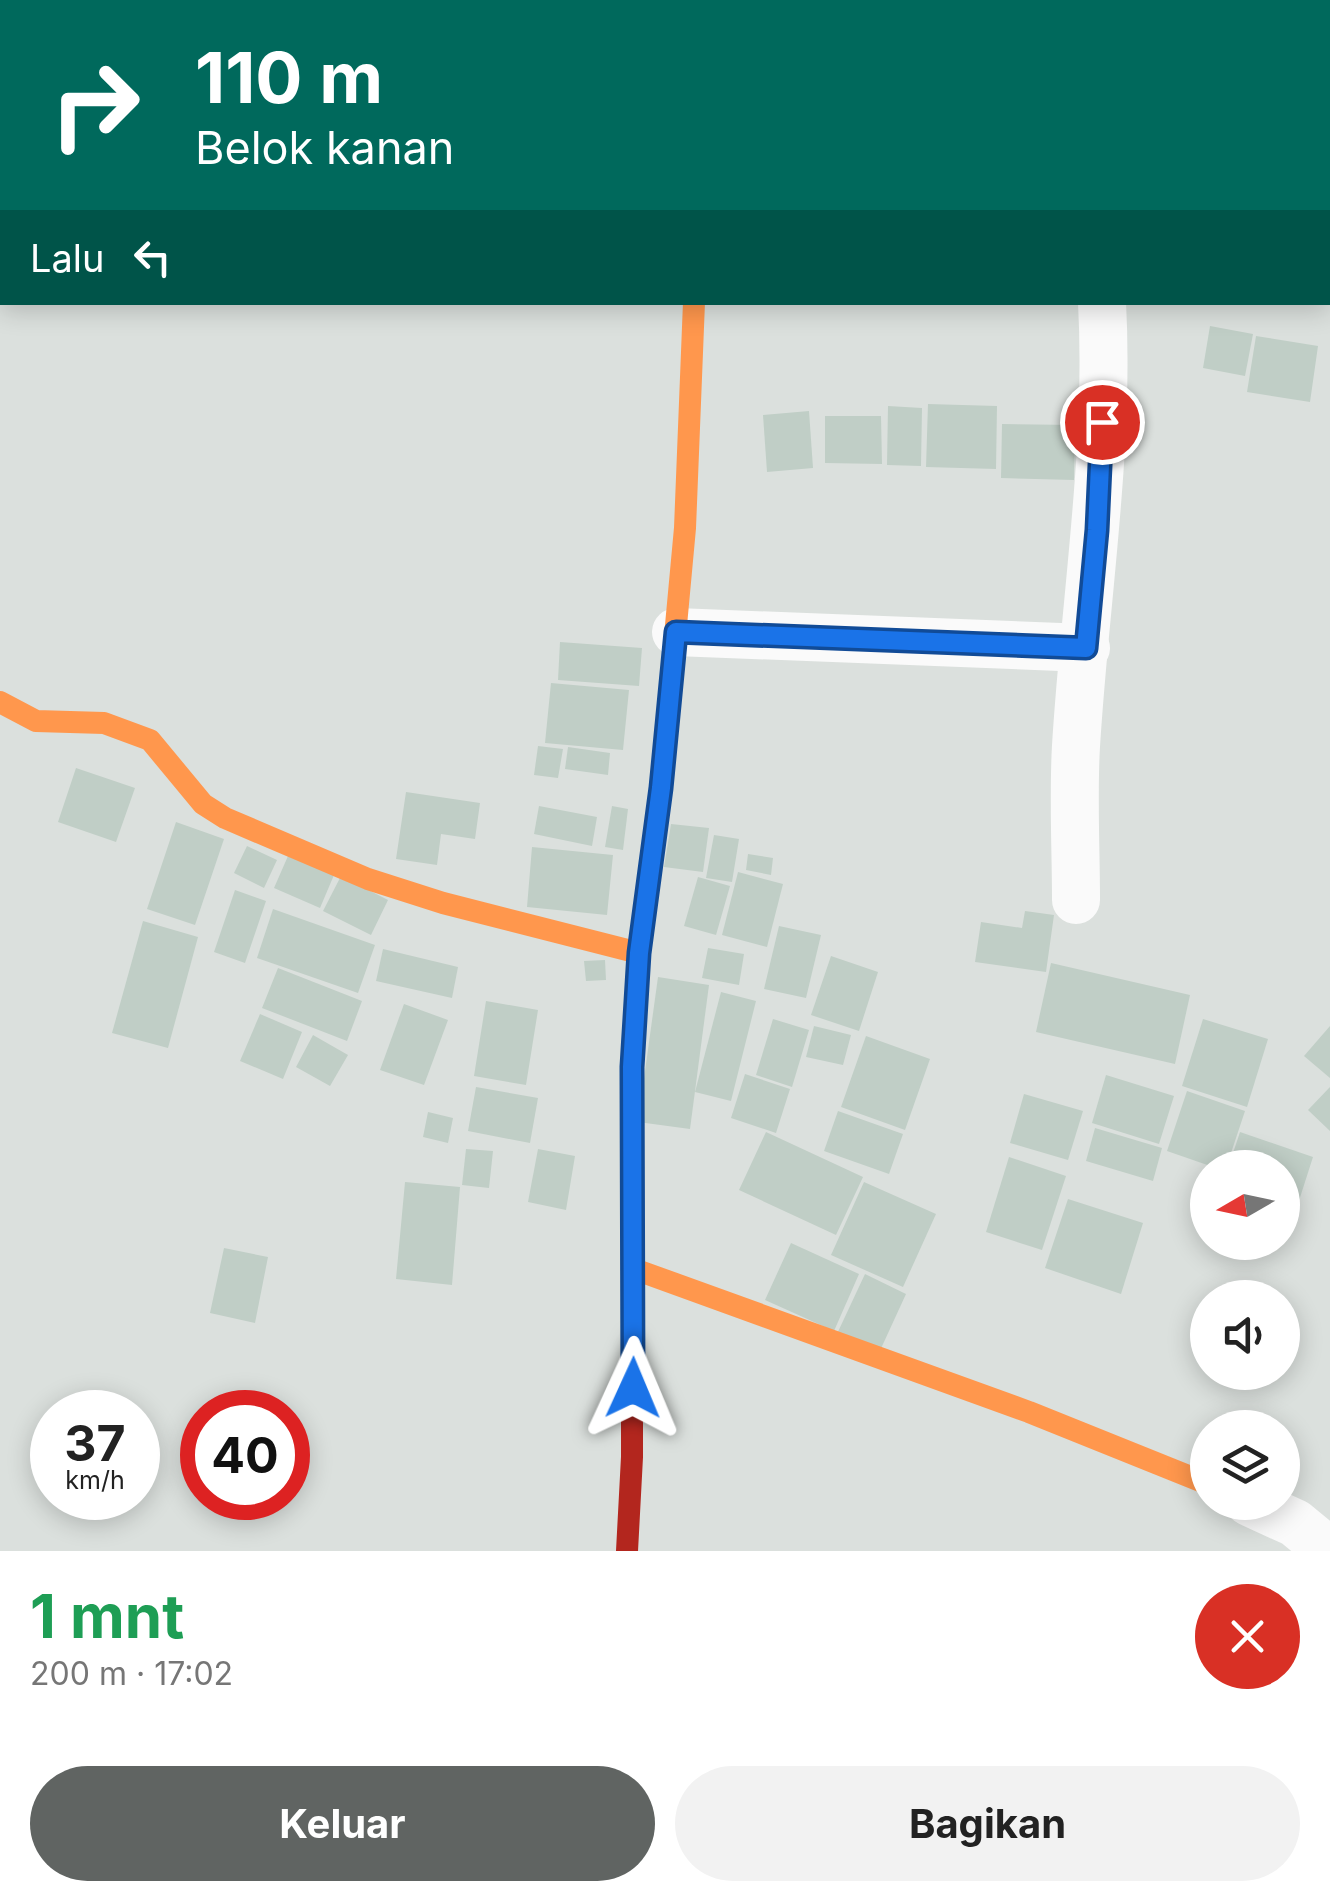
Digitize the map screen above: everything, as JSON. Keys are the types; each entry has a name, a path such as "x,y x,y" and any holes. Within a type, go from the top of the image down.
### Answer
{"street":[{"path":"626,1551 632,1456 632,1067 639,953 661,788 686,510 694,305"},
{"path":"1076,900 1076,748 1097,530 1102,305"},
{"path":"676,632 1086,648"},
{"path":"0,702 36,720 104,723 150,740 203,804 225,818 368,879 639,953"},
{"path":"634,1269 1011,1406 1190,1477"},
{"path":"1289,1520 1329,1551"}],"building":[{"path":"1210,326 1253,334 1245,376 1203,368"},
{"path":"1256,336 1318,346 1310,402 1247,392"},
{"path":"928,404 997,406 996,469 926,467"},
{"path":"888,406 922,408 921,466 887,465"},
{"path":"809,411 813,468 767,472 763,415"},
{"path":"825,416 881,416 882,464 825,463"},
{"path":"1002,424 1075,425 1074,480 1001,478"},
{"path":"560,642 642,648 639,686 558,680"},
{"path":"551,683 629,690 623,750 545,743"},
{"path":"538,746 563,749 558,778 534,775"},
{"path":"568,747 610,753 608,775 565,769"},
{"path":"76,768 135,788 116,842 58,822"},
{"path":"406,792 480,803 475,839 441,834 437,865 396,859"},
{"path":"539,806 597,817 592,846 534,834"},
{"path":"612,806 628,809 623,850 605,847"},
{"path":"176,822 224,839 195,925 147,909"},
{"path":"671,824 709,828 703,872 664,867"},
{"path":"714,835 739,839 732,882 706,878"},
{"path":"247,846 277,860 264,888 234,873"},
{"path":"532,847 613,855 607,915 527,907"},
{"path":"748,854 773,858 771,875 746,870"},
{"path":"288,856 334,875 320,908 274,888"},
{"path":"738,872 783,884 767,947 722,935"},
{"path":"341,876 388,900 371,935 323,911"},
{"path":"698,877 730,886 716,935 684,926"},
{"path":"235,890 266,901 245,963 214,952"},
{"path":"273,909 375,945 358,993 257,958"},
{"path":"1025,911 1054,915 1046,972 975,962 981,922 1022,928"},
{"path":"143,921 198,937 168,1048 112,1033"},
{"path":"779,926 821,935 806,998 764,989"},
{"path":"708,948 744,954 739,985 702,978"},
{"path":"383,949 458,967 452,998 376,981"},
{"path":"831,956 878,972 859,1031 811,1015"},
{"path":"605,960 606,980 586,981 584,961"},
{"path":"1051,963 1190,995 1175,1064 1036,1032"},
{"path":"278,968 362,1001 347,1041 262,1008"},
{"path":"658,977 709,985 690,1129 638,1122"},
{"path":"721,992 756,1001 731,1101 695,1092"},
{"path":"486,1001 538,1010 526,1085 474,1076"},
{"path":"404,1004 448,1020 424,1085 380,1070"},
{"path":"260,1014 302,1032 283,1079 240,1061"},
{"path":"773,1019 809,1030 792,1087 756,1075"},
{"path":"1203,1019 1268,1039 1247,1107 1182,1086"},
{"path":"814,1026 851,1035 843,1065 806,1057"},
{"path":"1330,1026 1330,1078 1304,1056"},
{"path":"313,1035 348,1055 330,1086 296,1067"},
{"path":"866,1036 930,1059 905,1130 841,1107"},
{"path":"745,1074 790,1089 776,1133 731,1118"},
{"path":"1106,1075 1174,1096 1159,1144 1092,1123"},
{"path":"476,1087 538,1098 530,1143 468,1131"},
{"path":"1330,1087 1330,1131 1308,1110"},
{"path":"1187,1091 1245,1111 1232,1150 1190,1150 1190,1159 1167,1151"},
{"path":"1024,1094 1083,1111 1068,1160 1010,1143"},
{"path":"838,1111 903,1134 889,1174 824,1151"},
{"path":"428,1112 453,1118 448,1143 423,1137"},
{"path":"1095,1128 1162,1148 1153,1181 1086,1161"},
{"path":"766,1132 863,1177 836,1235 739,1190"},
{"path":"1240,1132 1293,1150 1234,1150"},
{"path":"466,1149 493,1151 489,1188 462,1185"},
{"path":"538,1149 575,1156 566,1210 528,1202"},
{"path":"1300,1153 1313,1157 1300,1198"},
{"path":"1009,1157 1066,1176 1042,1250 986,1232"},
{"path":"405,1182 460,1187 452,1285 396,1279"},
{"path":"864,1182 936,1214 903,1287 831,1255"},
{"path":"1068,1199 1143,1223 1121,1294 1045,1268"},
{"path":"791,1243 859,1274 834,1331 765,1300"},
{"path":"224,1248 268,1257 255,1323 210,1313"},
{"path":"865,1274 906,1294 878,1355 836,1336"}],"traffic: slow":[{"path":"660,798 685,528 694,305"},
{"path":"0,702 36,721 104,723 150,740 203,804 225,818 368,879 443,903 639,953"},
{"path":"634,1269 1029,1412 1190,1477"}],"traffic: jam":[{"path":"627,1551 632,1457 632,1067 639,953 660,798"}],"route":[{"path":"633,1388 632,1067 639,953 676,632 1086,648 1102,422"}]}
